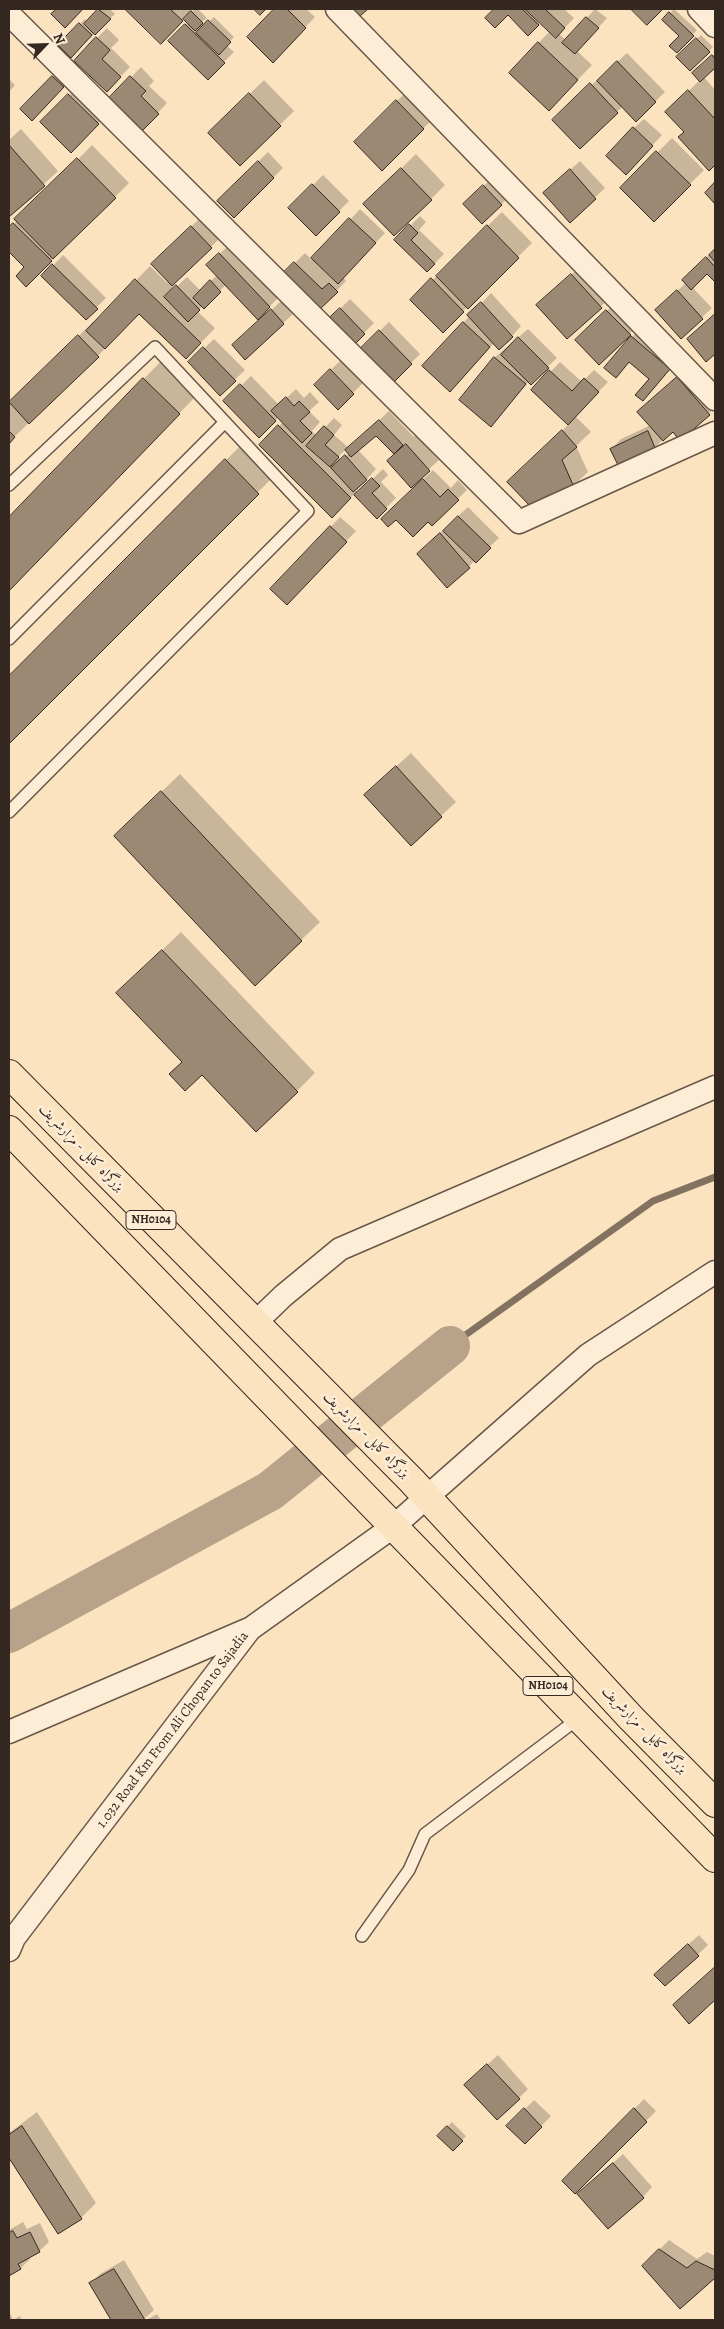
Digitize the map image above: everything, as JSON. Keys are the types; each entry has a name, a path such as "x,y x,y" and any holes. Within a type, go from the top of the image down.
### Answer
{"highway":[{"name":"بزرگراه کابل - مزارشریف","path":"9,1074 294,1365 418,1488 631,1718 715,1803"},
{"name":"NH0104","path":"9,1130 715,1858"}],"street":[{"path":"337,9 715,398"},
{"path":"699,9 715,26"},
{"path":"9,14 519,522 715,433"},
{"path":"254,1324 283,1296 340,1249 715,1087"},
{"name":"1.032 Road Km From Ali Chopan to Sajadia","path":"9,1950 20,1930 250,1629 387,1520 418,1488 588,1355 715,1272"},
{"path":"9,1732 250,1629"}],"lane":[{"path":"9,486 155,347 308,512 9,812"},
{"path":"9,639 225,422"},
{"path":"362,1936 410,1870 425,1834 579,1718"}],"building":[{"path":"57,9 83,9 65,28 51,14"},
{"path":"98,9 111,19 95,35 84,24"},
{"path":"125,9 170,9 183,21 161,44"},
{"path":"254,9 266,9 260,15"},
{"path":"274,9 287,9 306,28 273,63 247,37"},
{"path":"353,9 368,9 360,16"},
{"path":"494,9 522,9 539,25 528,36 508,15 495,28 485,18"},
{"path":"525,9 545,9 565,28 556,38"},
{"path":"631,9 663,9 647,25"},
{"path":"191,11 203,23 195,31 183,19"},
{"path":"669,12 694,36 677,53 669,46 679,36 662,20"},
{"path":"586,17 599,28 575,54 562,43"},
{"path":"208,20 231,42 219,55 196,33"},
{"path":"79,23 92,35 71,58 58,45"},
{"path":"185,24 225,63 208,80 168,41"},
{"path":"96,37 110,50 102,59 121,77 107,92 74,61"},
{"path":"696,38 710,52 690,71 676,57"},
{"path":"538,42 578,80 549,111 509,73"},
{"path":"712,55 715,59 715,68 700,82 692,73"},
{"path":"617,61 656,102 636,122 597,81"},
{"path":"52,76 64,87 32,121 20,109"},
{"path":"130,76 146,91 141,96 159,114 142,131 108,99"},
{"path":"590,83 618,113 580,149 552,120"},
{"path":"688,90 715,119 715,165 709,171 678,137 684,132 665,112"},
{"path":"249,93 281,126 240,166 208,133"},
{"path":"68,94 99,124 71,153 40,122"},
{"path":"396,100 424,129 382,171 354,142"},
{"path":"633,127 653,146 626,175 606,156"},
{"path":"9,145 45,186 9,217"},
{"path":"656,151 691,185 654,222 620,188"},
{"path":"77,158 116,198 53,259 14,219"},
{"path":"258,161 274,178 234,218 217,201"},
{"path":"401,168 432,200 394,236 363,204"},
{"path":"570,169 596,199 570,223 543,193"},
{"path":"715,182 715,204 705,193"},
{"path":"312,184 340,212 316,236 288,208"},
{"path":"483,185 502,205 482,224 463,204"},
{"path":"349,218 376,243 338,284 311,258"},
{"path":"13,223 52,261 26,287 16,276 24,267 9,252 9,227"},
{"path":"409,224 418,233 411,240 435,264 427,272 394,240"},
{"path":"487,225 519,258 468,309 436,276"},
{"path":"191,226 212,248 172,286 151,264"},
{"path":"715,249 715,262 709,255"},
{"path":"219,253 270,307 258,320 206,265"},
{"path":"706,257 715,267 715,282 707,274 691,290 682,280"},
{"path":"294,262 322,289 329,283 338,292 319,310 282,274"},
{"path":"52,264 98,309 86,320 41,276"},
{"path":"571,274 602,308 567,339 536,305"},
{"path":"431,278 464,312 443,333 410,300"},
{"path":"135,279 201,343 186,359 139,314 105,349 86,331"},
{"path":"210,280 221,292 204,309 193,298"},
{"path":"176,285 200,310 188,322 164,297"},
{"path":"677,290 703,319 681,339 655,310"},
{"path":"481,302 513,337 499,350 467,315"},
{"path":"340,308 365,334 350,349 324,323"},
{"path":"271,309 284,324 245,360 232,345"},
{"path":"606,310 631,335 599,365 575,340"},
{"path":"715,314 715,354 706,362 687,339"},
{"path":"463,322 490,347 450,392 422,366"},
{"path":"379,330 412,364 391,385 358,351"},
{"path":"78,335 99,357 29,424 9,402"},
{"path":"631,336 670,369 643,401 635,395 649,379 629,362 616,378 604,368"},
{"path":"518,337 549,368 531,385 501,355"},
{"path":"203,347 236,381 220,396 188,362"},
{"path":"494,357 526,384 491,427 459,400"},
{"path":"330,369 354,394 338,410 314,385"},
{"path":"549,370 572,391 584,378 599,392 568,425 531,390"},
{"path":"677,377 710,415 680,441 673,432 663,441 637,412"},
{"path":"143,378 180,414 9,591 9,517"},
{"path":"240,384 276,421 259,438 223,401"},
{"path":"286,397 294,406 299,401 310,412 300,421 312,433 302,443 271,411"},
{"path":"379,420 403,445 394,454 376,436 351,457 345,450"},
{"path":"278,425 351,498 332,518 259,445"},
{"path":"324,426 334,435 325,445 339,457 330,467 306,446"},
{"path":"562,430 577,447 562,460 574,487 532,508 507,482"},
{"path":"9,431 15,437 9,444"},
{"path":"648,431 655,448 618,465 610,449"},
{"path":"406,444 430,471 411,488 387,461"},
{"path":"345,455 367,480 353,492 331,468"},
{"path":"225,459 259,494 9,744 9,676"},
{"path":"372,478 380,486 372,493 387,509 377,519 354,495"},
{"path":"423,479 440,497 448,489 459,500 432,526 428,522 413,537 396,520 388,527 381,519"},
{"path":"458,516 491,548 476,563 443,531"},
{"path":"330,526 347,542 287,605 270,589"},
{"path":"440,533 470,568 447,588 417,554"},
{"path":"396,766 442,817 411,846 364,795"},
{"path":"161,791 302,941 255,986 114,836"},
{"path":"162,950 298,1092 256,1132 202,1075 185,1091 169,1074 182,1062 116,993"},
{"path":"688,1944 699,1956 665,1986 654,1975"},
{"path":"715,1967 715,2000 689,2024 673,2005"},
{"path":"487,2064 520,2099 497,2120 464,2085"},
{"path":"524,2108 542,2127 525,2144 506,2126"},
{"path":"634,2108 647,2122 575,2194 562,2181"},
{"path":"22,2126 82,2219 58,2234 9,2158 9,2135"},
{"path":"447,2126 463,2141 453,2151 437,2136"},
{"path":"613,2163 644,2198 608,2229 577,2194"},
{"path":"13,2231 17,2238 30,2232 40,2252 18,2264 21,2269 9,2276 9,2233"},
{"path":"659,2249 687,2268 696,2261 715,2270 715,2278 680,2309 642,2266"},
{"path":"114,2269 145,2320 111,2320 89,2283"}],"waterway":[{"path":"450,1346 653,1201 715,1177"},
{"path":"9,1633 270,1491 450,1346"}]}
